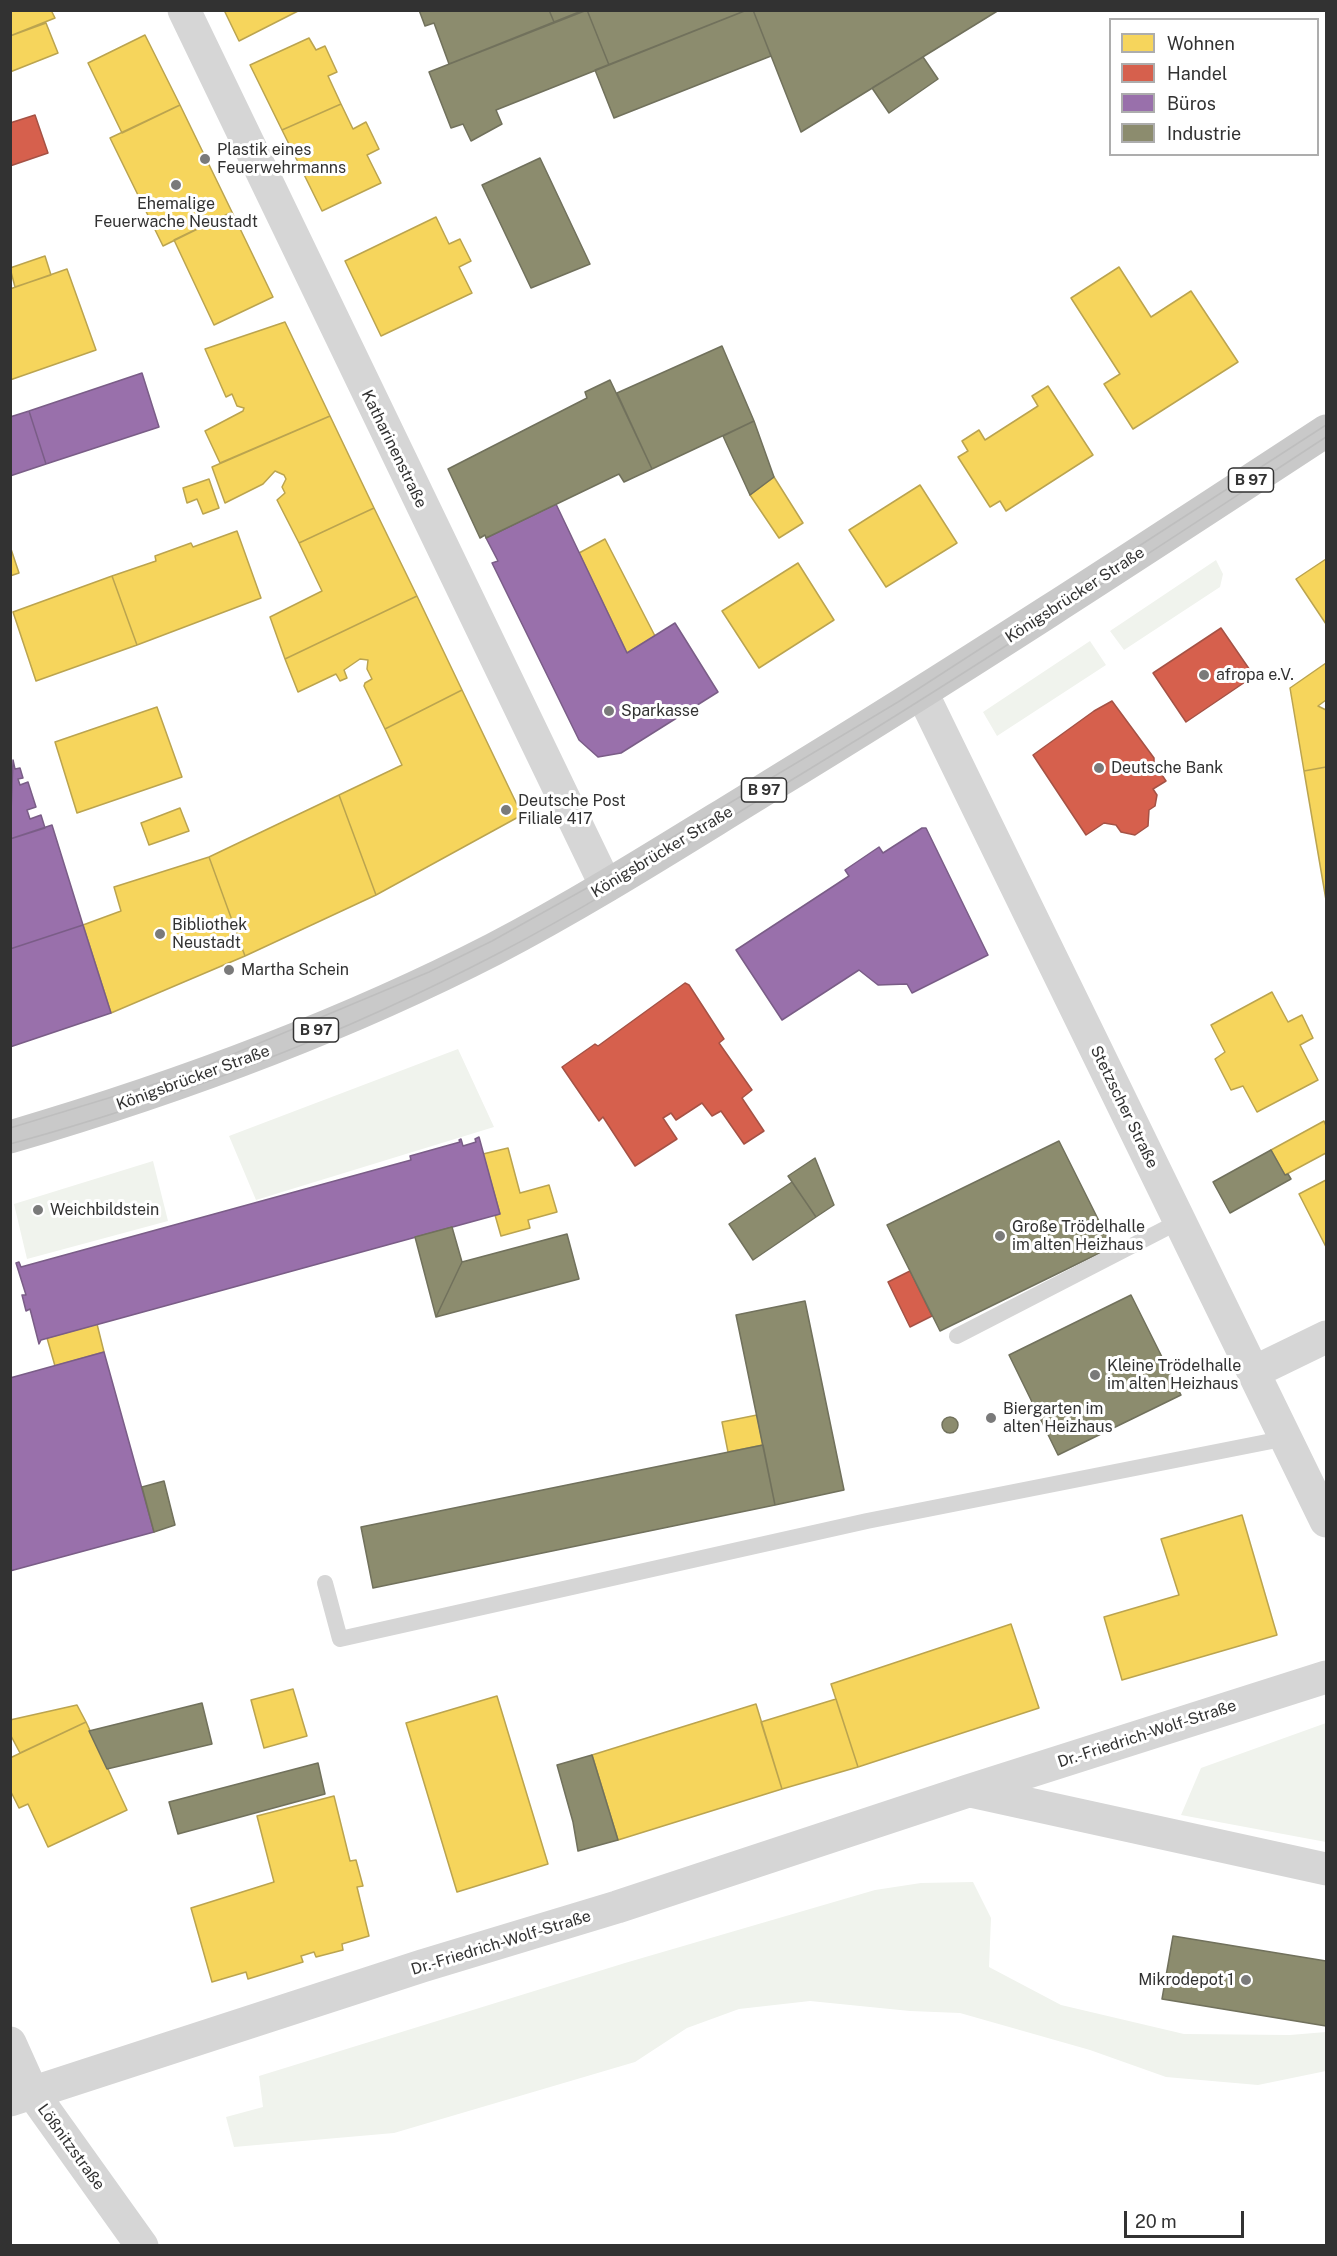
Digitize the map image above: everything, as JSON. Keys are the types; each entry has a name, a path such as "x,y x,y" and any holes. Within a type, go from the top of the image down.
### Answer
{"main road":[{"name":"Königsbrücker Straße","path":"10,1137 122,1104 264,1053 466,963 606,886 922,693 1326,431"}],"street":[{"name":"Katharinenstraße","path":"184,10 606,886"},
{"name":"Stetzscher Straße","path":"922,693 1326,1521"},
{"path":"1254,1372 1326,1337"},
{"name":"Dr.-Friedrich-Wolf-Straße","path":"21,2096 422,1966 617,1907 968,1791 1326,1677"},
{"path":"968,1791 1326,1869"},
{"name":"Lößnitzstraße","path":"10,2043 21,2096 142,2246"}],"lane":[{"path":"957,1336 1180,1221"},
{"path":"325,1583 340,1639 867,1521 1287,1438"}],"shaded area":[{"path":"1216,560 1223,574 1220,587 1124,650 1110,631"},
{"path":"1090,641 1106,665 997,736 983,712"},
{"path":"458,1049 494,1127 256,1200 229,1136"},
{"path":"153,1161 168,1221 27,1259 14,1204"},
{"path":"1326,1723 1326,1842 1181,1815 1201,1768"},
{"path":"973,1882 991,1918 989,1967 1061,2005 1184,2034 1290,2035 1326,2032 1326,2071 1258,2085 1166,2077 1090,2050 960,2013 910,2011 810,2001 739,2009 687,2028 635,2062 394,2133 234,2147 226,2117 263,2107 259,2076 625,1963 875,1890 921,1883"}],"building: Wohnen":[{"path":"10,10 51,10 55,18 10,36"},
{"path":"224,10 300,10 239,41"},
{"path":"46,23 58,53 10,72 10,36"},
{"path":"145,35 180,105 122,133 88,63"},
{"path":"309,38 316,50 325,46 337,72 328,76 341,104 282,130 250,65"},
{"path":"341,104 353,129 366,122 379,149 367,155 381,183 322,211 282,130"},
{"name":"Ehemalige Feuerwache Neustadt","path":"180,105 232,212 163,246 110,138"},
{"path":"232,212 273,297 214,325 174,240"},
{"path":"436,217 449,244 460,239 471,261 459,267 472,293 381,336 345,261"},
{"path":"45,256 51,275 15,287 10,268"},
{"path":"1119,267 1151,317 1191,291 1238,362 1133,429 1104,384 1120,374 1071,298"},
{"path":"67,269 96,350 10,380 10,289"},
{"path":"285,322 330,416 220,463 205,431 243,411 244,408 237,406 232,394 226,397 205,349"},
{"path":"1048,386 1093,455 1006,511 1000,501 990,507 958,457 968,451 962,441 979,430 985,440 1038,406 1032,396"},
{"path":"330,416 374,508 299,543 277,500 285,493 282,487 286,479 284,475 275,471 263,484 225,503 212,467"},
{"path":"774,477 803,523 779,538 750,495"},
{"path":"209,479 219,508 203,514 197,499 187,503 183,488"},
{"path":"920,485 957,543 886,587 849,530"},
{"path":"374,508 417,596 285,659 270,617 322,591 299,543"},
{"path":"237,531 261,598 137,645 112,576 156,561 155,556 191,543 193,547"},
{"path":"605,539 655,636 627,653 579,553"},
{"path":"10,546 19,573 10,576"},
{"path":"1326,559 1326,624 1296,579"},
{"path":"798,563 834,620 759,668 722,611"},
{"path":"112,576 137,645 36,681 13,612"},
{"path":"417,596 462,690 385,729 364,686 372,679 367,669 368,660 360,659 344,670 347,678 340,681 336,674 298,692 285,659"},
{"path":"1326,663 1326,700 1318,706 1326,710 1326,767 1304,771 1290,688"},
{"path":"462,690 522,815 376,895 339,795 402,765 385,729"},
{"path":"157,707 182,777 77,813 55,742"},
{"path":"1326,767 1326,900 1304,771"},
{"path":"339,795 376,895 245,956 209,857"},
{"path":"180,808 189,831 149,845 141,823"},
{"path":"209,857 245,956 111,1013 83,925 121,911 114,887"},
{"path":"1272,992 1288,1022 1302,1015 1313,1038 1300,1045 1318,1080 1257,1112 1243,1086 1231,1090 1215,1059 1225,1052 1211,1025"},
{"path":"1324,1121 1326,1153 1285,1175 1271,1150"},
{"path":"508,1148 520,1193 549,1185 557,1212 528,1220 530,1228 501,1236 495,1215 500,1214 483,1154"},
{"path":"1326,1180 1326,1247 1299,1194"},
{"path":"97,1324 104,1352 55,1366 47,1338"},
{"path":"757,1415 763,1445 728,1452 722,1422"},
{"path":"1242,1515 1277,1635 1122,1680 1104,1617 1179,1595 1161,1539"},
{"path":"1011,1624 1039,1708 858,1767 831,1684"},
{"path":"293,1689 307,1736 264,1748 251,1700"},
{"path":"497,1696 548,1864 457,1892 406,1723"},
{"path":"836,1699 858,1767 782,1789 761,1722"},
{"path":"756,1704 782,1789 618,1840 592,1755"},
{"path":"77,1705 86,1722 20,1753 10,1734 10,1720"},
{"path":"86,1722 127,1810 48,1847 28,1804 19,1808 10,1790 10,1758"},
{"path":"334,1796 350,1861 356,1860 363,1886 357,1887 369,1936 342,1944 343,1950 316,1957 314,1952 301,1956 303,1962 248,1979 246,1972 212,1982 191,1908 274,1882 257,1816"}],"building: Handel":[{"path":"35,115 48,153 10,166 10,123"},
{"name":"afropa e.V.","path":"1221,628 1254,676 1186,722 1153,673"},
{"name":"Deutsche Bank","path":"1112,701 1154,758 1154,763 1166,781 1153,789 1157,795 1155,806 1149,810 1148,826 1135,835 1121,832 1116,825 1104,823 1086,835 1033,755 1094,711"},
{"path":"685,983 689,985 724,1039 719,1043 752,1090 742,1098 764,1131 744,1144 721,1111 712,1116 702,1103 676,1120 671,1113 663,1118 677,1139 635,1166 603,1117 599,1121 562,1067 595,1044 598,1046"},
{"path":"910,1271 932,1316 910,1327 888,1282"}],"building: Büros":[{"path":"142,373 159,427 46,464 29,411"},
{"path":"29,411 46,464 10,476 10,417"},
{"path":"556,504 627,653 675,623 718,692 621,753 598,757 579,740 492,563 498,561 486,538"},
{"path":"13,760 15,769 20,768 23,778 18,779 20,785 28,782 36,807 27,810 30,819 41,815 45,828 10,839"},
{"path":"52,825 83,925 10,949 10,839"},
{"path":"922,828 926,828 988,955 912,993 907,984 878,985 859,970 782,1020 736,950 849,876 845,870 879,847 883,853"},
{"path":"83,925 111,1013 10,1047 10,949"},
{"path":"479,1137 500,1214 41,1340 39,1344 30,1309 26,1311 22,1295 26,1295 16,1263 19,1262 21,1267 411,1160 410,1156 460,1142 461,1139 463,1146 476,1142 475,1139"},
{"path":"104,1352 154,1532 10,1571 10,1378"}],"building: Industrie":[{"path":"419,10 549,10 554,22 449,64 434,23 425,26"},
{"path":"549,10 584,10 554,22"},
{"path":"587,10 609,65 496,110 502,124 471,141 463,124 451,128 429,72"},
{"path":"587,10 747,10 609,65"},
{"path":"747,10 753,10 771,56 614,118 595,70"},
{"path":"753,10 999,10 801,132"},
{"path":"923,57 938,79 889,113 872,88"},
{"path":"540,158 590,264 531,288 482,185"},
{"path":"722,346 754,421 652,469 617,393"},
{"path":"610,380 652,469 624,482 619,474 486,538 485,535 480,538 448,469 587,398 585,392"},
{"path":"754,421 774,477 750,495 723,436"},
{"name":"Große Trödelhalle im alten Heizhaus","path":"1059,1141 1112,1247 940,1331 887,1225"},
{"path":"1271,1150 1285,1175 1288,1174 1291,1179 1230,1213 1213,1182"},
{"path":"815,1158 834,1205 816,1217 788,1176"},
{"path":"792,1182 816,1217 753,1260 729,1224"},
{"path":"452,1227 462,1262 436,1317 415,1237"},
{"path":"567,1234 579,1279 436,1317 462,1262"},
{"name":"Kleine Trödelhalle im alten Heizhaus","path":"1131,1295 1181,1395 1058,1455 1009,1355"},
{"path":"805,1301 844,1490 775,1505 736,1315"},
{"path":"947,1417 953,1417 958,1425 956,1431 947,1433 942,1428 942,1422"},
{"path":"763,1445 775,1505 373,1588 361,1527"},
{"path":"164,1481 175,1525 154,1532 142,1487"},
{"path":"202,1703 212,1744 107,1769 89,1731"},
{"path":"592,1755 618,1840 578,1851 573,1822 557,1765"},
{"path":"318,1763 325,1794 178,1834 169,1802"},
{"name":"Mikrodepot 1","path":"1173,1936 1326,1961 1326,2026 1162,1999"}],"tram line":[{"path":"10,1128 181,1076 429,972 492,941 603,879 898,702 1326,425"},
{"path":"10,1144 137,1106 261,1061 383,1010 537,933 642,872 918,702 1326,437"}],"place":[{"name":"Plastik eines Feuerwehrmanns","path":"205,159"},
{"name":"Ehemalige Feuerwache Neustadt","path":"176,185"},
{"name":"afropa e.V.","path":"1204,675"},
{"name":"Sparkasse","path":"609,711"},
{"name":"Deutsche Bank","path":"1099,768"},
{"name":"Deutsche Post Filiale 417","path":"506,810"},
{"name":"Bibliothek Neustadt","path":"160,934"},
{"name":"Martha Schein","path":"229,970"},
{"name":"Weichbildstein","path":"38,1210"},
{"name":"Große Trödelhalle im alten Heizhaus","path":"1000,1236"},
{"name":"Kleine Trödelhalle im alten Heizhaus","path":"1095,1375"},
{"name":"Biergarten im alten Heizhaus","path":"991,1418"},
{"name":"Mikrodepot 1","path":"1246,1980"}]}
